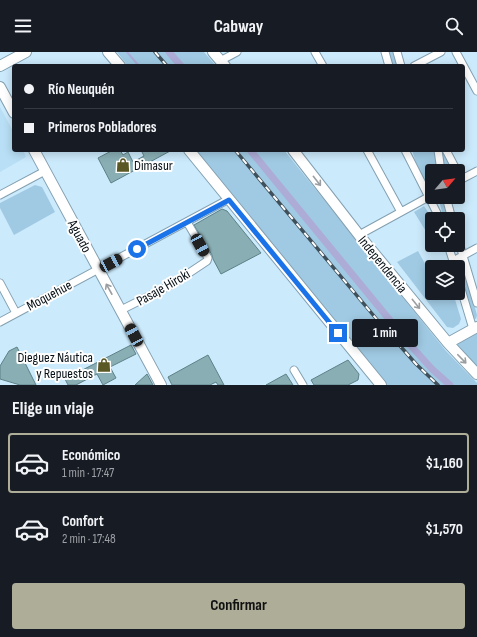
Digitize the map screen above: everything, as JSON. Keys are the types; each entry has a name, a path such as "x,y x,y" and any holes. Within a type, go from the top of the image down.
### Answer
{"street":[{"path":"0,66 26,52"},
{"path":"108,52 118,64"},
{"path":"213,52 222,63 236,52"},
{"path":"315,52 322,64"},
{"path":"385,52 389,64"},
{"path":"397,52 400,64"},
{"path":"418,64 441,52"},
{"path":"456,52 462,64"},
{"path":"465,69 477,91"},
{"path":"0,87 12,109"},
{"name":"Aguado","path":"35,152 161,385"},
{"path":"191,152 376,384"},
{"name":"Independencia","path":"295,152 359,235 448,343 477,374"},
{"path":"368,152 401,212"},
{"path":"406,152 425,186"},
{"path":"408,152 410,160"},
{"path":"438,152 439,164"},
{"path":"447,152 453,164"},
{"path":"0,195 45,171"},
{"path":"465,174 477,171"},
{"path":"359,235 425,199"},
{"name":"Moquehue","path":"0,322 229,200"},
{"name":"Pasaje Hiroki","path":"121,310 171,286 207,261 208,258 187,222"},
{"path":"458,260 463,255 477,248"},
{"path":"462,252 477,303"},
{"path":"0,283 16,313"},
{"path":"448,343 475,328 465,299"},
{"path":"294,370 303,385"}],"shaded area":[{"path":"117,52 204,52 214,64 126,64"},
{"path":"389,52 394,52 397,64 392,64"},
{"path":"0,107 12,129 12,152 24,152 26,157 0,172"},
{"path":"198,152 286,152 446,351 477,383 477,385 387,385"},
{"path":"413,152 434,152 437,164 425,164 425,181 416,163"},
{"path":"441,152 443,152 450,164 442,164"},
{"path":"35,185 42,187 55,212 14,235 0,208 0,203"},
{"path":"440,204 444,204 447,212 442,212"},
{"path":"424,206 428,212 425,212 425,230 414,212"},
{"path":"418,251 425,264 425,298 397,262"},
{"path":"465,272 477,315 476,319 473,318 465,290"},
{"path":"426,300 455,300 461,319 459,324 453,328 447,327"},
{"path":"477,332 477,369 458,346 458,342"}],"building":[{"name":"Dimasur","path":"109,152 121,152 123,155 128,152 133,162 144,156 142,152 168,152 111,183 98,158"},
{"path":"222,209 227,211 261,253 221,274 212,255 194,225"},
{"name":"Dieguez Náutica y Repuestos","path":"131,345 136,354 110,367 116,378 103,385 97,374 76,385 68,385 65,379"},
{"path":"17,347 36,385 20,385 0,379 0,366 9,351"},
{"path":"208,355 224,385 218,385 216,382 210,385 172,385 168,377"},
{"path":"348,360 359,374 358,380 348,385 314,385 311,380"},
{"path":"147,374 153,385 135,385"},
{"path":"286,374 293,385 266,385"}],"waterway":[{"path":"127,52 137,64"},
{"path":"169,52 179,64"},
{"path":"252,152 412,347 432,369 450,385"}],"railway":[{"path":"155,52 165,64"},
{"path":"237,152 379,322 416,364 438,385"}],"place":[{"name":"Dimasur","path":"123,165"},
{"name":"Dieguez Náutica y Repuestos","path":"104,365"}],"route":[{"path":"137,249 229,200 338,333"}]}
